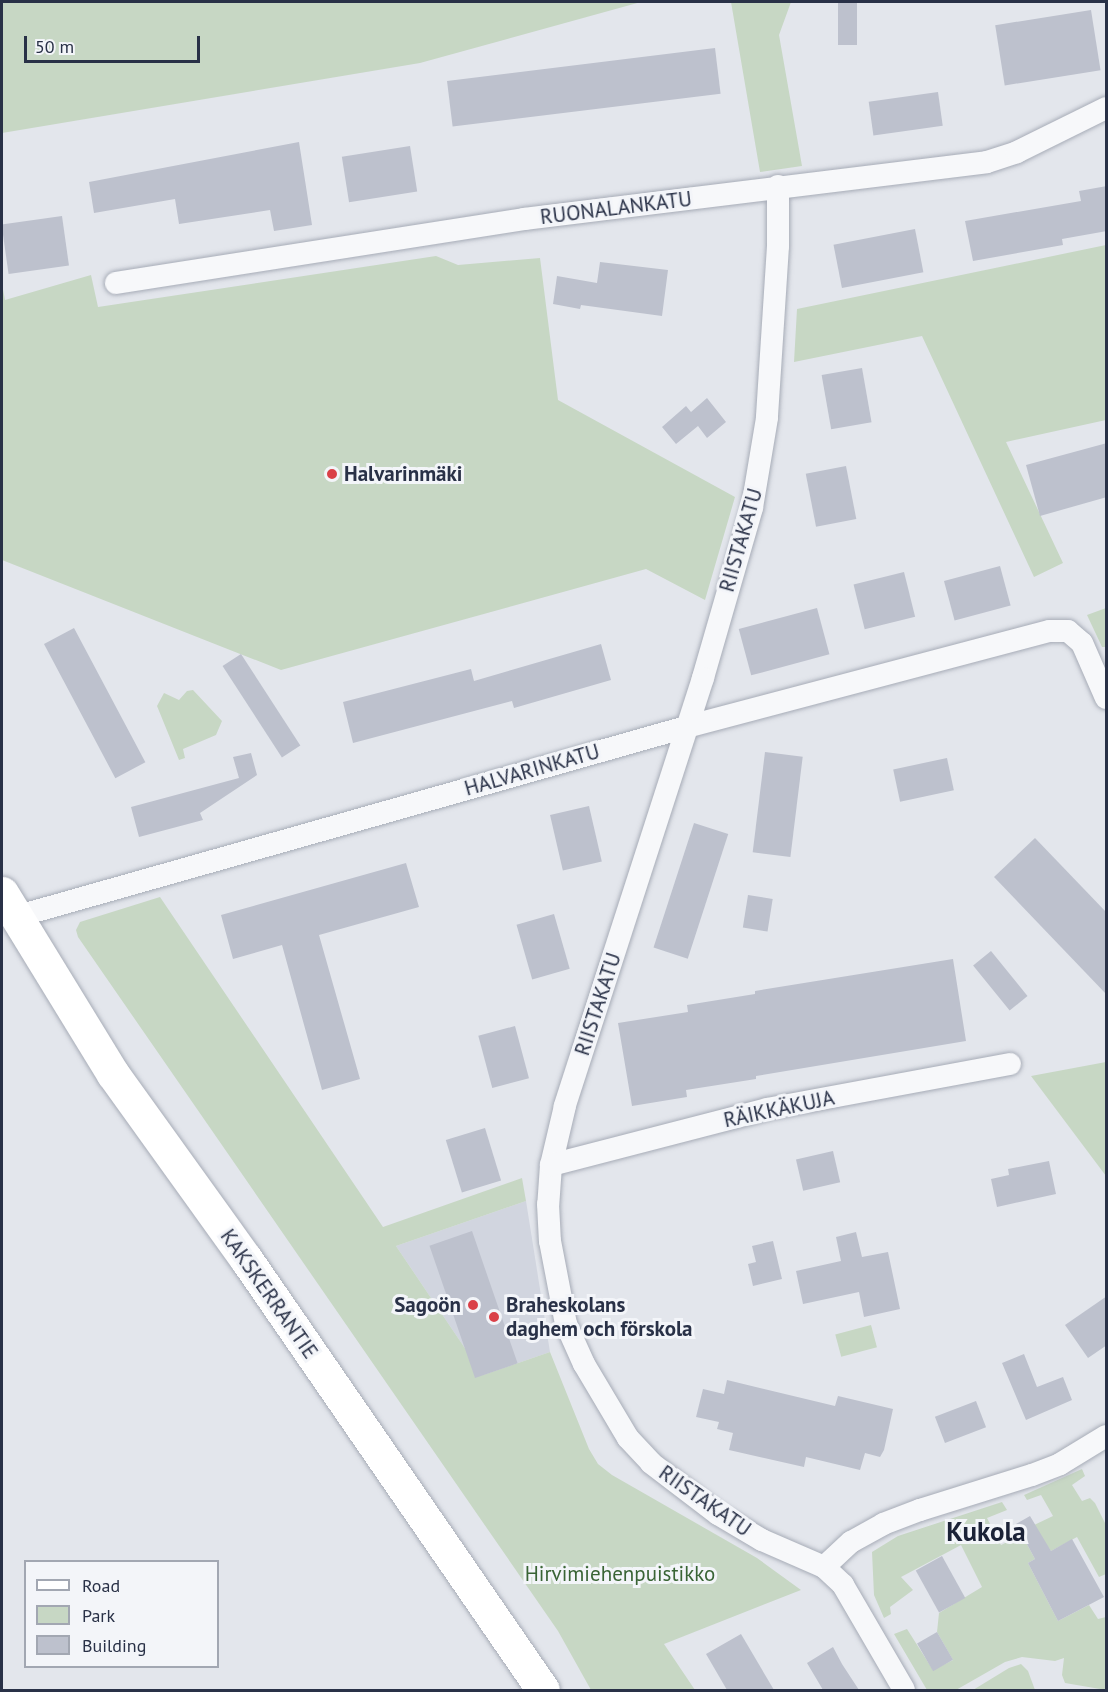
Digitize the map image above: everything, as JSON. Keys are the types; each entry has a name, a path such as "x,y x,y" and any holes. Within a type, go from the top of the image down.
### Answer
{"main road":[{"name":"KAKSKERRANTIE","path":"8,905 113,1074 246,1259 543,1690"}],"street":[{"name":"RUONALANKATU","path":"116,283 477,226 778,186 987,162 1017,152 1107,108"},
{"name":"RIISTAKATU","path":"778,186 775,308 761,468 752,508 686,727 565,1106 551,1165 550,1241 566,1324 584,1364 628,1438 666,1476 718,1514 771,1544 824,1567 843,1585 904,1690"},
{"name":"HALVARINKATU","path":"8,905 1050,630 1068,631 1082,643 1107,698"},
{"name":"RÄIKKÄKUJA","path":"551,1165 767,1109 1010,1064"},
{"path":"824,1567 851,1542 884,1524 920,1509 1032,1475 1060,1464 1107,1436"}],"shaded area":[{"name":"Braheskolans daghem och förskola","path":"526,1201 550,1352 483,1375 396,1246"}],"green space":[{"path":"2,2 641,2 420,63 2,133"},
{"path":"731,2 791,2 779,35 802,166 760,172"},
{"path":"1106,245 1106,420 1006,442 1063,563 1034,577 922,336 794,362 797,309"},
{"path":"436,256 458,265 540,258 558,400 735,497 705,600 646,569 281,670 2,560 2,284 5,300 91,275 98,307"},
{"path":"1106,608 1106,647 1102,647 1087,615"},
{"path":"193,690 222,721 216,735 183,749 185,758 179,760 157,706 164,693 179,700 187,691"},
{"name":"Hirvimiehenpuistikko","path":"160,897 383,1227 522,1178 526,1201 396,1246 483,1375 550,1352 589,1449 598,1464 612,1475 757,1558 801,1590 664,1644 695,1690 591,1690 558,1631 78,937 76,930 80,922"},
{"path":"1106,1062 1106,1176 1031,1076"},
{"path":"871,1325 877,1347 841,1357 835,1335"},
{"path":"1082,1469 1085,1476 1072,1485 1082,1501 1090,1498 1095,1503 1106,1525 1106,1574 1099,1577 1077,1537 1051,1551 1032,1526 1053,1516 1041,1495 1027,1500 1024,1495"},
{"path":"1002,1502 1007,1510 987,1518 1001,1545 1022,1535 1035,1559 1028,1563 1058,1621 1089,1605 1098,1619 1106,1617 1106,1690 1065,1683 1062,1675 1064,1658 1055,1661 1022,1657 1005,1662 956,1690 927,1690 894,1634 907,1629 933,1670 953,1660 937,1632 939,1613 982,1587 961,1545 901,1577 913,1590 890,1607 891,1614 884,1618 874,1595 872,1552 898,1536"},
{"path":"1021,1664 1028,1671 1035,1690 973,1690 1009,1668"}],"building":[{"path":"838,2 857,2 857,45 838,45"},
{"path":"1091,10 1101,70 1005,85 995,25"},
{"path":"715,48 721,94 453,127 447,81"},
{"path":"938,92 943,126 873,135 869,102"},
{"path":"299,142 312,225 274,231 270,210 179,224 175,199 94,213 89,182"},
{"path":"410,146 417,191 349,202 342,157"},
{"path":"1107,186 1107,231 1062,239 1063,245 973,261 965,221 1081,201 1079,191"},
{"path":"62,216 69,266 9,274 2,224"},
{"path":"915,229 923,272 842,288 834,245"},
{"path":"600,262 668,270 662,316 581,305 580,309 553,304 557,276 597,283"},
{"path":"862,368 872,422 831,429 822,375"},
{"path":"707,398 726,422 707,438 698,426 676,444 662,427 686,406 691,412"},
{"path":"1107,443 1107,497 1040,516 1026,465"},
{"path":"846,466 856,519 816,527 806,474"},
{"path":"1000,566 1011,606 955,621 944,581"},
{"path":"904,572 915,617 865,629 854,585"},
{"path":"817,608 829,654 751,675 739,629"},
{"path":"74,628 145,762 115,778 44,644"},
{"path":"601,644 611,680 514,708 512,701 353,743 343,702 471,669 474,681"},
{"path":"241,654 300,745 282,757 223,666"},
{"path":"765,752 803,757 790,857 753,852"},
{"path":"251,753 257,775 200,813 203,820 139,837 131,807 239,778 233,757"},
{"path":"947,758 954,790 900,802 893,769"},
{"path":"589,806 602,862 563,871 550,815"},
{"path":"694,823 728,834 688,959 654,948"},
{"path":"1035,838 1107,913 1107,995 994,877"},
{"path":"406,863 419,907 319,935 360,1079 322,1090 282,945 233,959 221,915"},
{"path":"748,895 773,899 768,932 743,928"},
{"path":"554,914 570,969 532,980 517,925"},
{"path":"991,951 1028,996 1010,1011 973,965"},
{"path":"953,959 966,1041 756,1076 756,1079 686,1090 687,1097 632,1106 618,1023 688,1012 687,1005 755,994 755,991"},
{"path":"515,1026 529,1078 492,1088 478,1036"},
{"path":"485,1128 501,1181 462,1193 446,1140"},
{"path":"833,1151 840,1182 803,1191 796,1160"},
{"path":"1049,1161 1056,1194 997,1207 991,1179 1009,1175 1008,1169"},
{"name":"Sagoön","path":"472,1231 518,1363 475,1378 429,1246"},
{"path":"856,1232 862,1257 888,1252 900,1309 864,1317 859,1292 803,1304 796,1271 841,1261 836,1237"},
{"path":"773,1241 782,1279 753,1286 748,1264 756,1262 752,1246"},
{"path":"1107,1296 1107,1345 1088,1358 1065,1325"},
{"path":"1024,1354 1037,1387 1063,1377 1072,1400 1026,1420 1002,1363"},
{"path":"727,1380 835,1406 838,1396 893,1409 884,1450 880,1457 865,1453 860,1470 806,1457 804,1467 729,1450 733,1433 717,1429 719,1422 696,1417 703,1389 724,1394"},
{"path":"976,1401 986,1427 945,1443 935,1417"},
{"path":"1030,1516 1051,1551 1072,1539 1104,1597 1058,1621 1028,1563 1035,1559 1016,1524"},
{"path":"942,1556 965,1598 939,1613 916,1571"},
{"path":"937,1632 953,1660 933,1671 917,1644"},
{"path":"741,1634 774,1690 727,1690 706,1654"},
{"path":"833,1647 859,1690 823,1690 807,1663"}],"place":[{"name":"Halvarinmäki","path":"332,474"},
{"name":"Sagoön","path":"473,1305"},
{"name":"Braheskolans daghem och förskola","path":"494,1317"}],"district":[{"name":"Kukola","path":"986,1532"}]}
